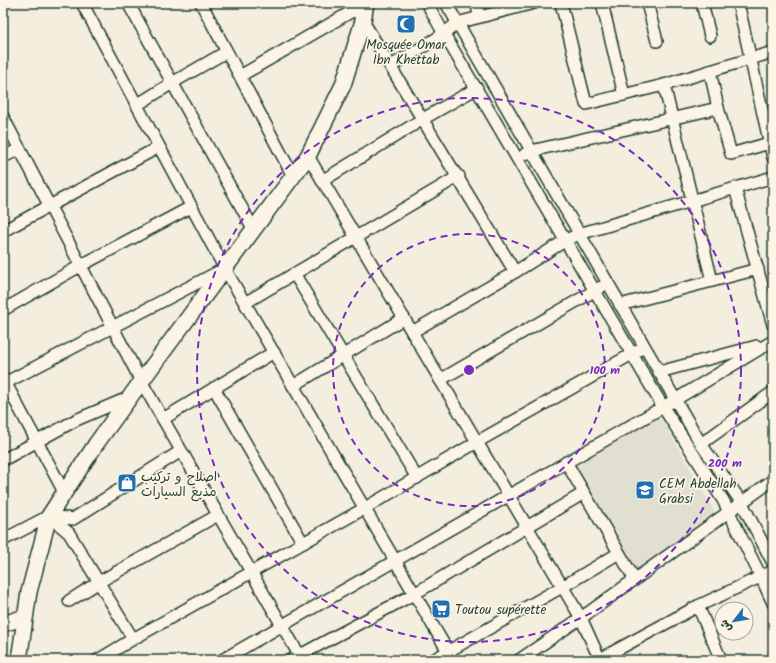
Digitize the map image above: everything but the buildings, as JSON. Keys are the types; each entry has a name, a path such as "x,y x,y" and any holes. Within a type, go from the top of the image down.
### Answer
{"main road":[{"path":"18,660 34,573 49,516 64,492 141,382 308,156 343,85 360,9"},
{"path":"3,624 25,617"}],"street":[{"path":"82,3 225,269 450,656"},
{"path":"128,3 254,230"},
{"path":"201,3 293,176"},
{"path":"428,3 444,34 632,354 723,500 773,603"},
{"path":"446,3 701,444 742,503 773,563"},
{"path":"476,3 479,17"},
{"path":"391,66 444,34 457,23 534,3"},
{"path":"561,3 586,104 664,85 773,52"},
{"path":"602,3 624,95"},
{"path":"647,3 657,41"},
{"path":"702,3 710,36"},
{"path":"738,3 771,142 773,158"},
{"path":"240,76 360,9 391,66 459,176 515,272"},
{"path":"137,105 226,52"},
{"path":"710,71 718,108 731,154 771,142"},
{"path":"664,85 712,281"},
{"path":"322,181 423,119 477,88"},
{"path":"518,158 531,151 718,108"},
{"path":"3,117 141,382 282,625 297,658 414,594 584,493"},
{"path":"3,231 159,147"},
{"path":"3,157 20,148"},
{"path":"308,156 581,618 600,660 698,606 773,571"},
{"path":"245,303 295,275 355,237 459,176"},
{"path":"412,332 515,272 566,240 579,234 773,177"},
{"path":"735,188 773,325"},
{"path":"3,310 80,266 191,207"},
{"path":"64,492 4,382 225,269"},
{"path":"620,305 758,269"},
{"path":"295,275 417,478"},
{"path":"440,380 608,283"},
{"path":"293,386 404,318"},
{"path":"659,372 771,342"},
{"path":"222,660 675,400 771,342"},
{"path":"98,660 645,347"},
{"path":"163,419 274,352"},
{"path":"214,388 304,543"},
{"path":"701,444 773,392"},
{"path":"3,460 76,420 131,396"},
{"path":"3,540 49,516 73,519 181,451"},
{"path":"566,462 634,580"},
{"path":"519,660 530,657 581,618 773,480"},
{"path":"69,601 99,582 218,515"},
{"path":"49,516 69,533 133,639"},
{"path":"433,660 450,656 562,586 619,553"},
{"path":"698,606 721,660"}],"shaded area":[{"name":"CEM Abdellah Grabsi","path":"659,414 716,514 635,571 573,466"}],"place":[{"name":"Mosquée Omar Ibn Khettab","path":"406,24"},
{"name":"اصلاح و تركيب مذيع السيارات","path":"127,483"},
{"name":"CEM Abdellah Grabsi","path":"645,490"},
{"name":"Toutou supérette","path":"441,609"}]}
